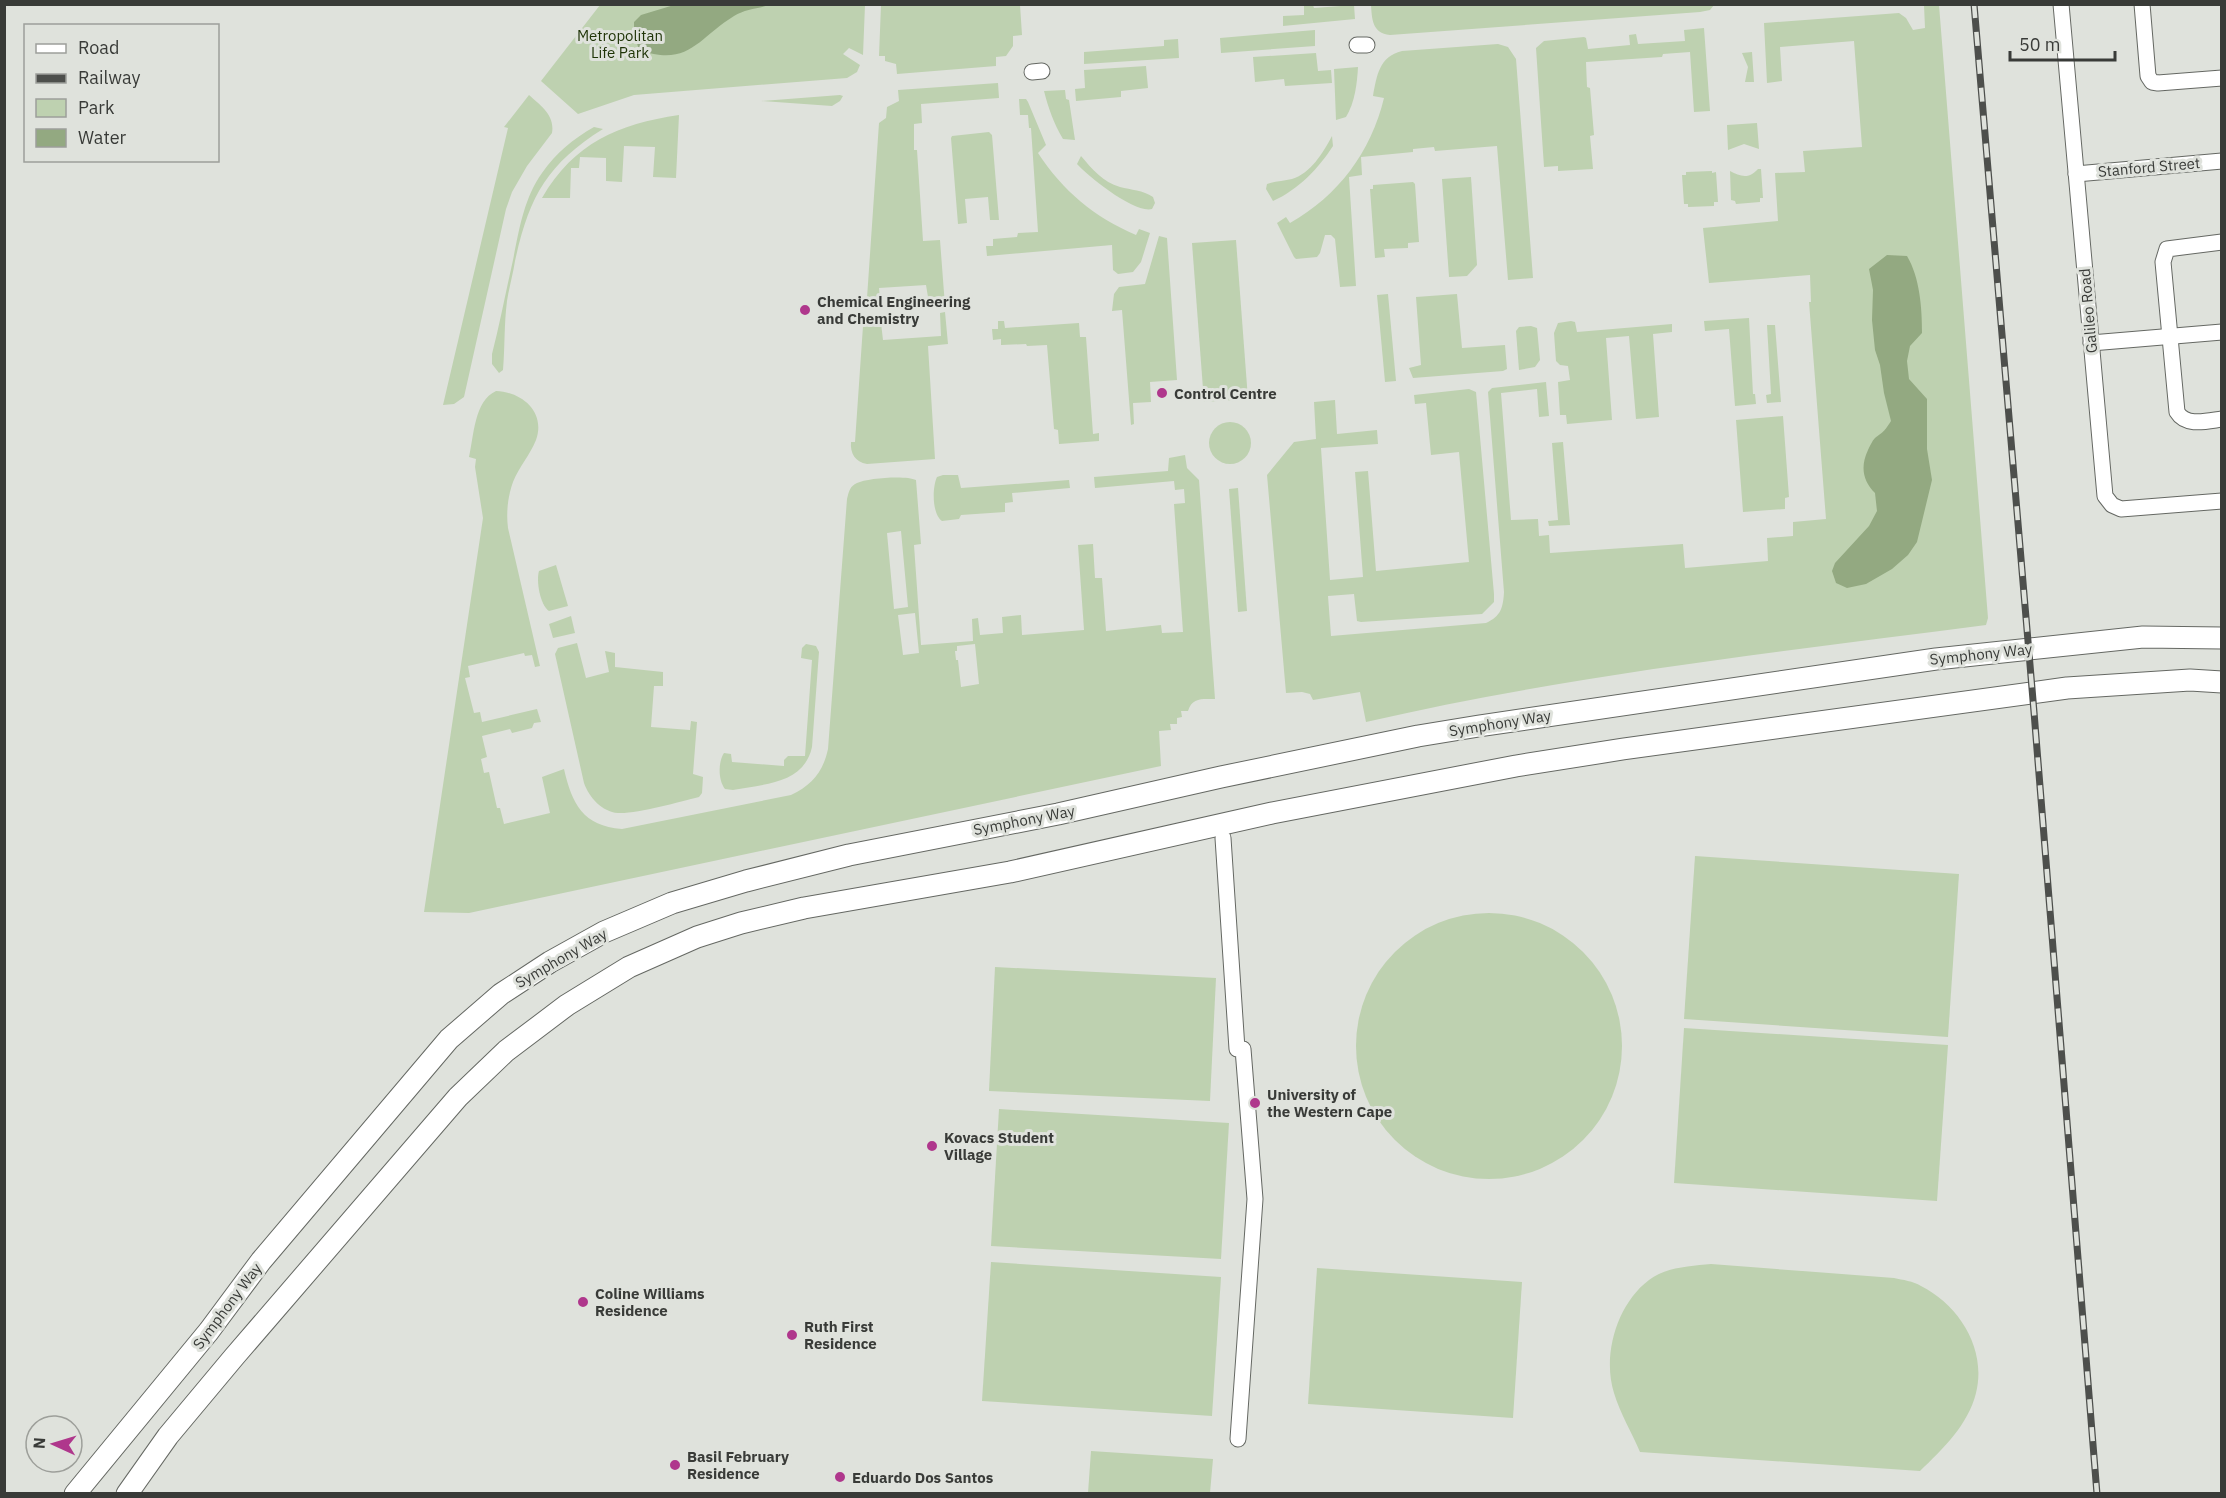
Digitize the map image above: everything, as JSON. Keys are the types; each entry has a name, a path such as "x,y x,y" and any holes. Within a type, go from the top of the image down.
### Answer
{"main road":[{"name":"Symphony Way","path":"75,1494 209,1331 261,1261 448,1039 501,994 550,962 604,933 672,903 746,881 849,855 1058,814 1418,736 1936,659 2143,637 2222,638"},
{"path":"127,1494 168,1436 458,1097 506,1051 567,1005 630,967 697,937 741,923 804,908 1011,872 1263,815 1516,766 2067,688 2178,680 2222,682"}],"street":[{"name":"Galileo Road","path":"2061,4 2104,490 2108,501 2116,507 2126,509 2222,501"},
{"path":"2142,4 2148,76 2152,82 2222,78"},
{"name":"Stanford Street","path":"2076,174 2222,161"},
{"path":"2222,242 2167,249 2163,262 2177,412 2181,419 2195,422 2222,419"},
{"path":"2091,343 2222,332"},
{"path":"1223,838 1236,1043 1237,1049 1242,1049 1255,1199 1238,1439"}],"green space":[{"path":"1371,4 1714,5 1710,10 1700,12 1390,35 1376,28"},
{"name":"Metropolitan Life Park","path":"600,5 865,5 863,55 849,48 843,54 860,65 857,72 847,78 634,95 578,114 541,81"},
{"path":"881,5 1020,5 1022,35 1013,36 1013,46 1006,56 996,57 996,66 897,74 896,64 885,61 885,56 879,56"},
{"path":"1304,5 1313,5 1314,8 1354,5 1355,19 1283,26 1283,16 1304,15"},
{"path":"1924,5 1939,5 1988,618 1986,625 1597,678 1443,705 1366,722 1360,692 1313,700 1310,694 1286,693 1267,475 1294,442 1316,439 1314,402 1335,400 1337,434 1377,430 1378,444 1321,448 1330,580 1363,577 1355,472 1368,471 1376,571 1469,562 1459,452 1431,455 1426,403 1415,404 1414,395 1469,389 1476,392 1494,594 1494,602 1482,614 1361,622 1357,621 1354,594 1328,596 1331,636 1486,623 1498,614 1502,607 1504,592 1488,392 1492,388 1546,382 1549,416 1539,417 1537,389 1501,393 1511,520 1538,519 1539,536 1549,535 1550,553 1683,544 1685,568 1768,561 1767,538 1793,536 1793,522 1826,519 1809,302 1811,302 1810,275 1709,283 1703,228 1778,221 1775,173 1805,172 1803,151 1862,147 1854,41 1780,47 1782,81 1767,83 1764,23 1899,13 1906,18 1913,30 1925,28"},
{"path":"1704,28 1710,111 1694,112 1690,52 1663,54 1662,57 1586,62 1594,135 1590,136 1593,169 1558,171 1558,166 1544,167 1536,48 1544,41 1584,37 1588,49 1630,45 1629,35 1636,34 1638,44 1685,41 1684,30"},
{"path":"1315,30 1315,46 1221,53 1220,38"},
{"path":"1178,39 1179,58 1084,64 1084,52 1164,46 1164,40"},
{"path":"1498,44 1508,47 1516,59 1533,278 1508,280 1497,146 1435,151 1434,147 1413,149 1413,152 1361,157 1362,175 1349,177 1356,286 1340,287 1335,239 1331,235 1325,235 1317,257 1296,259 1277,223 1286,217 1290,223 1307,212 1323,200 1350,171 1371,137 1378,118 1384,98 1373,96 1378,74 1384,62 1402,51"},
{"path":"1752,52 1754,82 1745,82 1748,67 1742,53"},
{"path":"1316,53 1318,71 1331,70 1332,83 1285,86 1284,79 1255,82 1253,57"},
{"path":"1146,66 1148,88 1121,91 1121,97 1076,101 1075,89 1085,88 1084,70"},
{"path":"1358,67 1352,105 1346,117 1336,120 1334,69"},
{"path":"998,83 999,98 921,104 922,123 914,124 914,150 917,150 923,241 940,240 945,306 940,306 939,297 928,297 926,285 879,288 880,300 867,298 879,123 886,118 887,107 899,101 898,90"},
{"path":"1065,90 1066,99 1069,100 1075,140 1063,139 1044,91"},
{"path":"529,95 549,116 552,133 527,166 512,192 506,209 464,397 454,404 443,405 508,128 504,127"},
{"path":"843,96 840,101 832,106 761,101"},
{"path":"1019,99 1026,99 1028,102 1046,145 1038,153 1069,191 1093,211 1121,228 1136,235 1139,229 1150,233 1141,262 1133,272 1118,274 1113,270 1112,245 987,256 986,246 993,246 993,239 1017,237 1018,233 1038,232 1031,128 1029,128 1028,115 1020,115"},
{"path":"679,115 676,178 653,177 655,147 624,146 622,182 606,181 606,158 580,157 579,168 571,168 570,198 542,198 568,163 600,139 636,124"},
{"path":"1757,123 1759,149 1744,144 1728,150 1727,125"},
{"path":"594,127 603,129 568,155 554,169 534,200 527,218 508,296 503,370 499,373 492,364 492,354 526,204 542,173 553,159"},
{"path":"989,132 992,135 999,220 990,220 988,197 965,199 967,223 958,224 951,138 952,136"},
{"path":"1332,136 1333,146 1314,170 1299,185 1273,201 1266,189 1267,184 1292,179 1305,172 1320,155"},
{"path":"1081,156 1108,182 1153,197 1155,203 1152,209 1135,206 1091,177 1077,164"},
{"path":"1761,169 1763,198 1760,198 1760,202 1736,204 1731,200 1730,171 1747,176"},
{"path":"1712,171 1712,173 1716,172 1718,202 1714,202 1714,206 1688,207 1688,204 1684,204 1682,175 1686,175 1686,172"},
{"path":"1471,177 1477,265 1467,276 1449,277 1442,179"},
{"path":"1413,182 1419,242 1408,243 1408,248 1384,249 1385,257 1375,258 1370,189 1373,189 1373,185"},
{"path":"1159,236 1167,238 1177,380 1150,382 1151,402 1133,403 1134,424 1131,425 1122,310 1112,311 1114,294 1119,287 1145,284"},
{"path":"1236,240 1248,399 1204,402 1192,243"},
{"path":"1388,294 1396,381 1385,382 1377,295"},
{"path":"1457,294 1462,348 1505,345 1507,369 1413,378 1409,368 1421,365 1416,297"},
{"path":"945,312 948,344 928,346 935,459 867,464 859,461 852,453 851,442 855,442 863,326 868,323 881,323 883,340 941,336 940,313"},
{"path":"1749,318 1753,394 1755,394 1756,404 1735,406 1729,329 1705,331 1704,321"},
{"path":"998,321 1004,321 1005,328 1079,323 1080,337 1086,337 1093,434 1099,433 1099,441 1059,444 1058,430 1054,429 1047,345 1001,345 1001,339 993,340 992,329 998,329"},
{"path":"1575,322 1577,332 1672,324 1672,332 1653,334 1659,417 1636,419 1629,336 1606,338 1612,420 1567,424 1566,415 1560,415 1558,382 1570,380 1568,366 1560,365 1556,361 1554,333 1558,323"},
{"path":"1767,325 1775,325 1781,402 1767,403 1766,395 1771,394"},
{"path":"1519,327 1537,328 1540,360 1535,367 1519,370 1516,331"},
{"path":"496,391 515,395 530,405 538,421 534,445 513,482 507,516 540,666 535,667 532,655 525,656 524,653 468,666 470,677 465,678 474,713 480,712 482,722 537,709 541,722 534,723 532,728 512,733 510,729 482,736 487,757 481,759 484,773 489,772 497,808 500,808 504,824 550,813 542,777 564,769 571,793 581,811 598,823 622,829 791,795 811,782 820,771 828,749 847,499 853,486 869,480 896,477 916,480 921,544 914,545 921,645 973,641 972,619 978,618 980,635 1003,633 1002,617 1021,615 1022,635 1084,630 1078,545 1093,544 1095,578 1102,578 1106,631 1161,625 1162,633 1183,632 1174,504 1185,503 1184,489 1175,490 1174,481 1095,488 1094,477 1168,471 1169,458 1185,455 1187,468 1199,480 1215,699 1195,701 1188,711 1181,711 1182,717 1177,718 1177,724 1170,724 1171,730 1159,731 1161,766 469,913 424,912 483,518 475,467 476,459 469,457 476,420 483,403","holes":["901,531 908,607 894,609 887,533","915,613 919,653 903,655 898,615","975,644 979,684 961,687 955,651 957,651 957,646"]},
{"path":"1783,416 1789,497 1785,498 1785,509 1743,512 1736,420"},
{"path":"1230,422 1238,423 1245,428 1250,435 1250,451 1245,458 1238,463 1230,464 1222,463 1215,458 1210,451 1209,443 1210,435 1215,428 1222,423"},
{"path":"1563,442 1570,525 1549,526 1548,521 1558,520 1552,443"},
{"path":"958,475 961,488 1069,480 1070,488 1012,493 1013,502 1005,503 1005,512 961,515 959,519 942,521 936,513 934,494 937,477"},
{"path":"1238,488 1247,611 1238,612 1229,489"},
{"path":"556,565 568,606 549,611 541,598 538,575 539,571"},
{"path":"571,616 575,633 553,638 549,624"},
{"path":"577,643 586,678 609,672 605,651 615,653 615,667 663,672 663,686 654,686 651,727 690,730 691,721 697,722 693,774 703,777 702,793 699,797 647,810 618,813 602,807 589,793 584,783 555,654 558,648"},
{"path":"806,644 816,646 819,652 812,747 808,759 792,775 770,784 733,790 725,789 720,771 724,753 731,754 732,762 784,766 784,760 788,756 805,756 812,660 801,658 802,648"},
{"path":"1695,856 1959,874 1948,1037 1684,1019"},
{"path":"1489,913 1515,916 1540,923 1563,935 1583,952 1600,972 1612,995 1619,1020 1622,1046 1619,1072 1612,1097 1600,1120 1583,1140 1563,1157 1540,1169 1515,1176 1489,1179 1463,1176 1438,1169 1415,1157 1395,1140 1378,1120 1366,1097 1359,1072 1356,1046 1359,1020 1366,995 1378,972 1395,952 1415,935 1438,923 1463,916"},
{"path":"995,967 1216,978 1210,1101 989,1091"},
{"path":"1684,1028 1948,1045 1937,1201 1674,1183"},
{"path":"999,1109 1229,1123 1221,1259 991,1246"},
{"path":"991,1262 1221,1277 1212,1416 982,1401"},
{"path":"1711,1264 1894,1278 1915,1283 1935,1294 1958,1317 1967,1330 1977,1360 1976,1393 1961,1426 1920,1471 1640,1452 1614,1393 1610,1363 1615,1331 1628,1302 1649,1280 1663,1272"},
{"path":"1317,1268 1522,1282 1513,1418 1308,1404"},
{"path":"1091,1451 1213,1459 1210,1493 1088,1493"}],"water":[{"path":"674,5 769,5 738,14 681,53 656,54 639,50 634,33 634,22 641,15"},
{"path":"1887,255 1907,256 1915,274 1921,303 1922,333 1910,346 1907,361 1909,379 1927,399 1927,449 1932,480 1917,542 1908,555 1892,569 1866,584 1847,588 1836,583 1832,571 1835,563 1869,526 1877,511 1875,493 1865,479 1864,462 1873,441 1891,421 1875,350 1872,320 1873,290 1869,269"}],"railway":[{"path":"1974,4 2097,1494"}],"place":[{"name":"Chemical Engineering and Chemistry","path":"805,310"},
{"name":"Control Centre","path":"1162,393"},
{"name":"University of the Western Cape","path":"1255,1103"},
{"name":"Kovacs Student Village","path":"932,1146"},
{"name":"Coline Williams Residence","path":"583,1302"},
{"name":"Ruth First Residence","path":"792,1335"},
{"name":"Basil February Residence","path":"675,1465"},
{"name":"Eduardo Dos Santos","path":"840,1477"}]}
